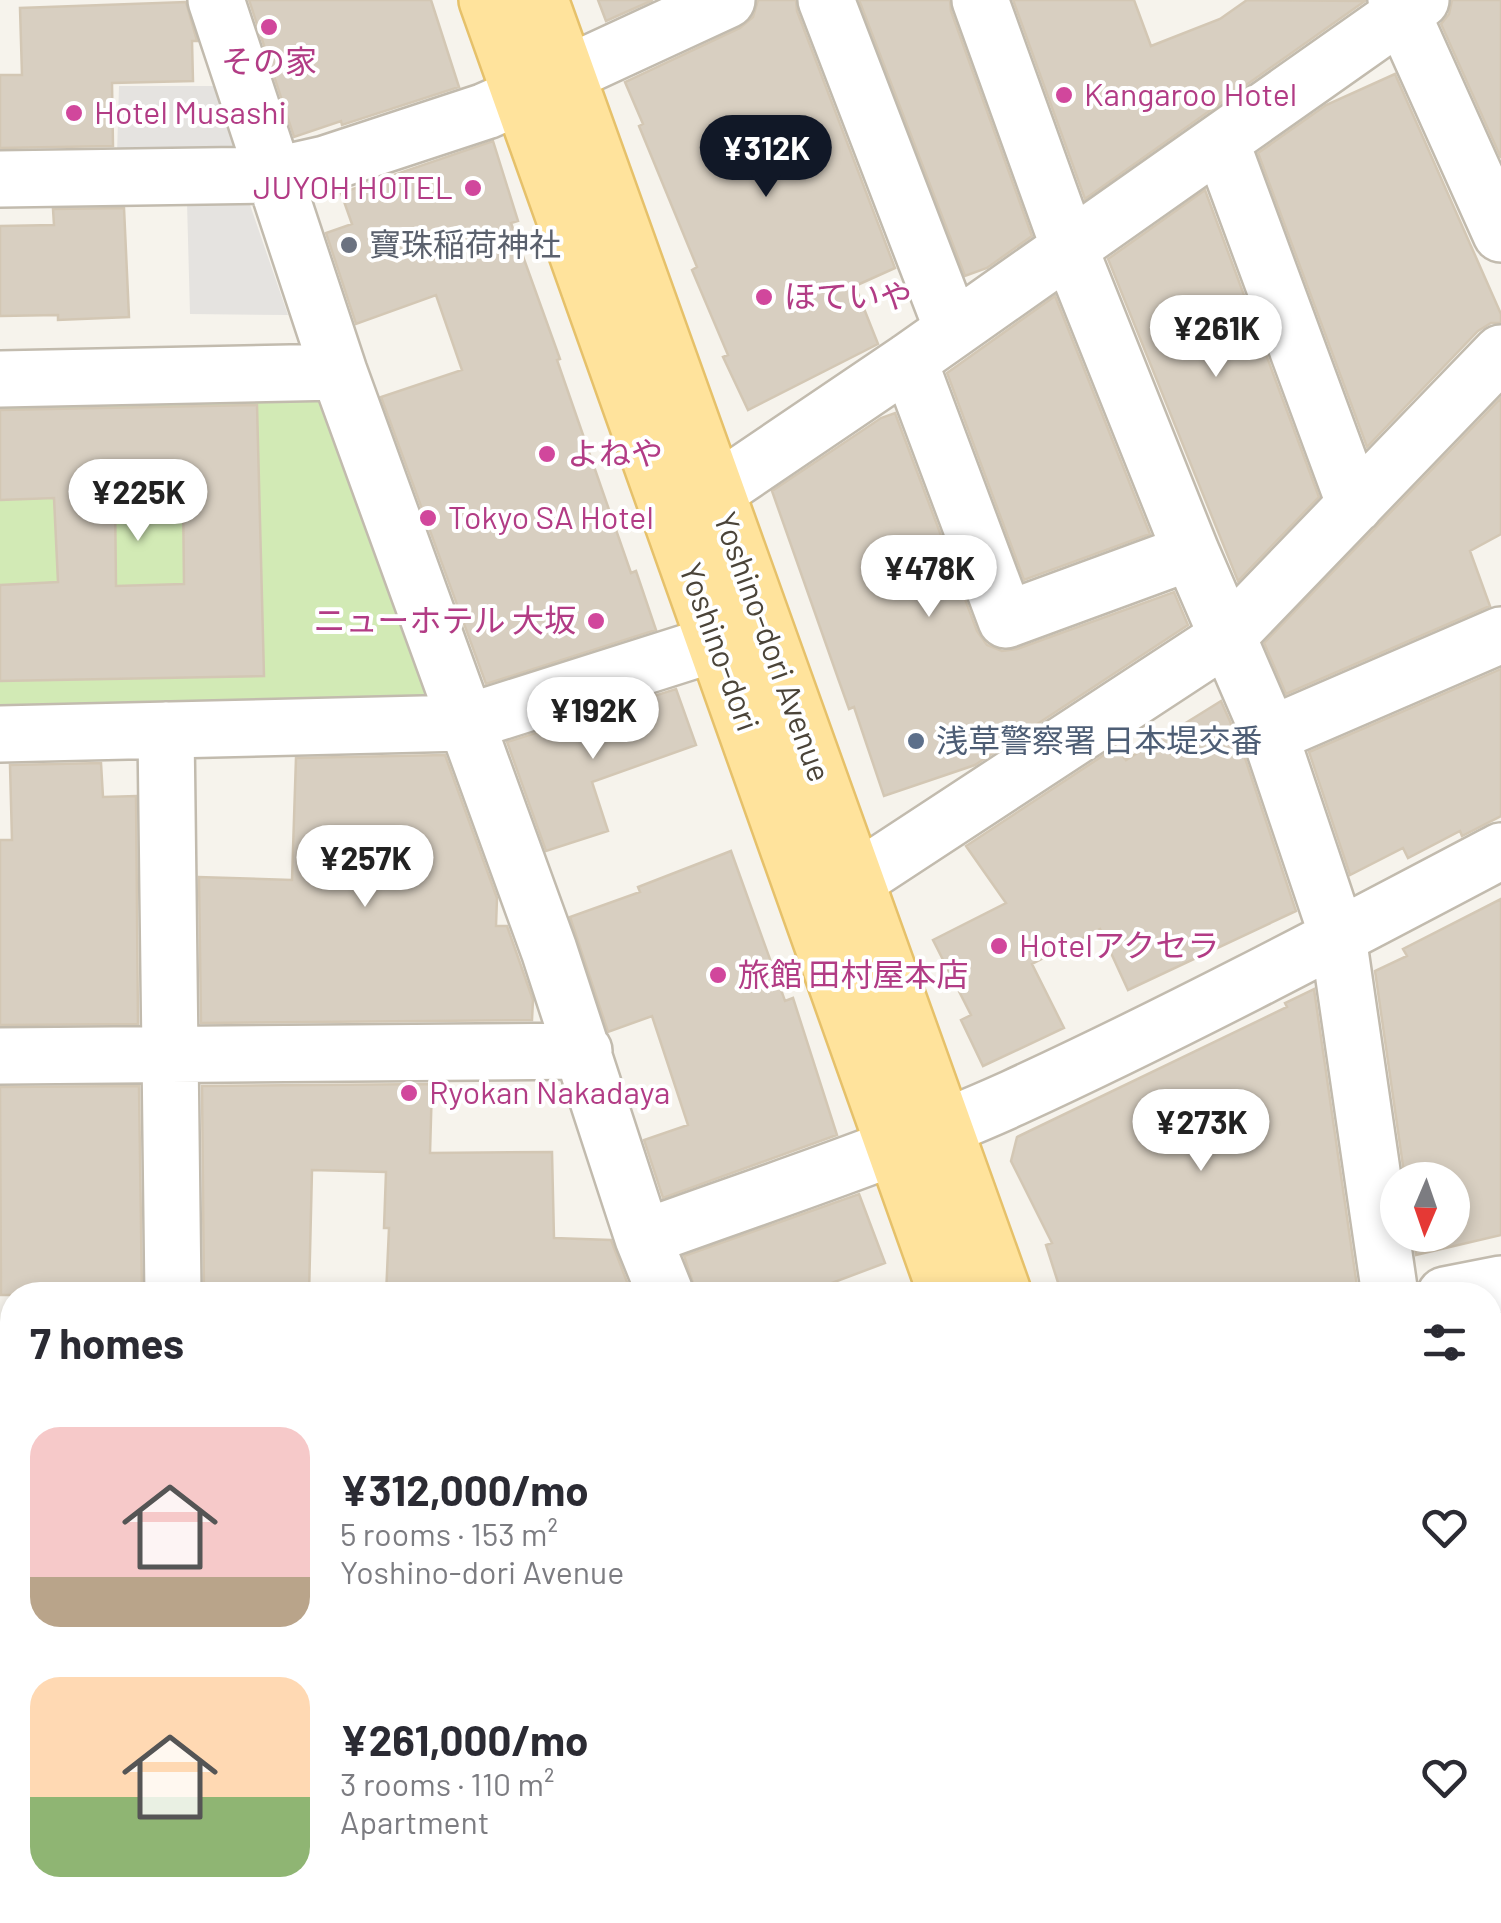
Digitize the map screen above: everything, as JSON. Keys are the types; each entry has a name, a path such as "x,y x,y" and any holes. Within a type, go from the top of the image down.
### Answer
{"main road":[{"name":"Yoshino-dori","path":"487,0 544,84 718,643 818,984 920,1137 946,1282"},
{"name":"Yoshino-dori Avenue","path":"540,0 544,84 716,491 855,880 920,1137 997,1282"}],"street":[{"path":"216,0 340,372 584,1051 661,1282"},
{"path":"0,179 276,175 486,111 727,0"},
{"path":"826,0 952,328"},
{"path":"980,0 1069,248 1270,735 1338,937 1388,1282"},
{"path":"716,491 1221,142 1406,4 1501,234"},
{"path":"1221,142 1355,505"},
{"path":"855,880 1227,637 1501,353"},
{"path":"909,361 1006,620 1192,552"},
{"path":"0,379 340,372"},
{"path":"1270,735 1501,635"},
{"path":"0,734 465,723 718,643"},
{"path":"166,730 173,1282"},
{"path":"643,1238 920,1137 1012,1098 1338,937 1501,851"},
{"path":"0,1056 584,1051"}],"green space":[{"path":"0,394 324,394 429,705 0,714"}],"shaded area":[{"path":"119,86 226,86 247,150 117,154"},
{"path":"248,199 288,315 190,314 187,202"}],"building":[{"path":"249,0 431,0 459,87 294,137"},
{"path":"598,0 653,0 606,21"},
{"path":"758,0 796,0 895,268 855,286 878,344 748,410 723,357 728,355 692,270 697,267 625,82 740,28 753,17"},
{"path":"859,0 950,0 1032,236 987,268 965,276"},
{"path":"1013,0 1134,0 1151,46 1220,19 1247,0 1365,1 1085,199"},
{"path":"1452,0 1501,0 1501,158 1441,24 1449,14"},
{"path":"186,2 197,41 192,41 193,81 112,83 113,146 0,148 0,75 22,75 20,8"},
{"path":"1395,74 1501,314 1501,323 1491,323 1478,331 1367,447 1258,153 1326,105"},
{"path":"493,141 518,221 511,223 631,573 636,571 656,630 486,684 381,397 462,370 436,295 356,324 326,233 352,224 341,193"},
{"path":"1205,190 1319,497 1238,581 1108,259"},
{"path":"124,208 129,317 58,320 58,315 0,316 0,226 54,225 53,209"},
{"path":"1055,296 1150,534 1024,580 947,373"},
{"path":"1501,398 1501,534 1470,551 1490,606 1286,694 1264,643"},
{"path":"257,405 264,676 0,681 0,585 58,582 54,498 0,500 0,410","holes":["183,496 184,584 116,586 115,497"]},
{"path":"895,413 977,631 987,645 1002,651 1017,649 1174,592 1188,625 975,765 884,796 772,491 881,418"},
{"path":"1501,669 1501,816 1462,836 1460,831 1408,858 1403,848 1350,875 1309,752"},
{"path":"676,689 696,745 592,782 608,831 546,851 507,742"},
{"path":"1221,701 1241,746 1296,911 1128,990 1100,929 1032,964 1064,1028 983,1066 961,1020 971,1015 933,940 1006,903 966,846 1116,747 1126,760"},
{"path":"445,755 497,898 496,926 507,926 533,1000 532,1020 201,1023 199,877 292,880 296,758"},
{"path":"101,763 103,797 136,796 138,1024 0,1025 0,840 12,840 10,765"},
{"path":"731,851 785,1001 793,998 837,1135 663,1198 644,1140 688,1125 652,1016 608,1032 570,917 640,892 638,887"},
{"path":"1501,899 1501,1235 1470,1242 1470,1162 1402,1162 1375,971 1407,956 1403,949"},
{"path":"1314,989 1356,1282 1058,1282 1046,1245 1052,1243 1011,1161 1017,1137 1287,1007 1285,1003"},
{"path":"432,1084 430,1153 552,1152 554,1238 611,1240 627,1282 387,1282 386,1172 312,1170 309,1282 204,1282 202,1086"},
{"path":"139,1086 142,1282 1,1282 0,1087"},
{"path":"859,1194 885,1263 835,1282 693,1282 684,1256"}],"place":[{"name":"その家","path":"269,27"},
{"name":"Kangaroo Hotel","path":"1064,95"},
{"name":"Hotel Musashi","path":"74,113"},
{"name":"JUYOH HOTEL","path":"473,188"},
{"name":"寶珠稲荷神社","path":"349,245"},
{"name":"ほていや","path":"764,297"},
{"name":"よねや","path":"547,454"},
{"name":"Tokyo SA Hotel","path":"428,518"},
{"name":"ニューホテル 大坂","path":"596,621"},
{"name":"浅草警察署 日本堤交番","path":"916,741"},
{"name":"Hotelアクセラ","path":"999,946"},
{"name":"旅館 田村屋本店","path":"718,975"},
{"name":"Ryokan Nakadaya","path":"409,1093"}]}
